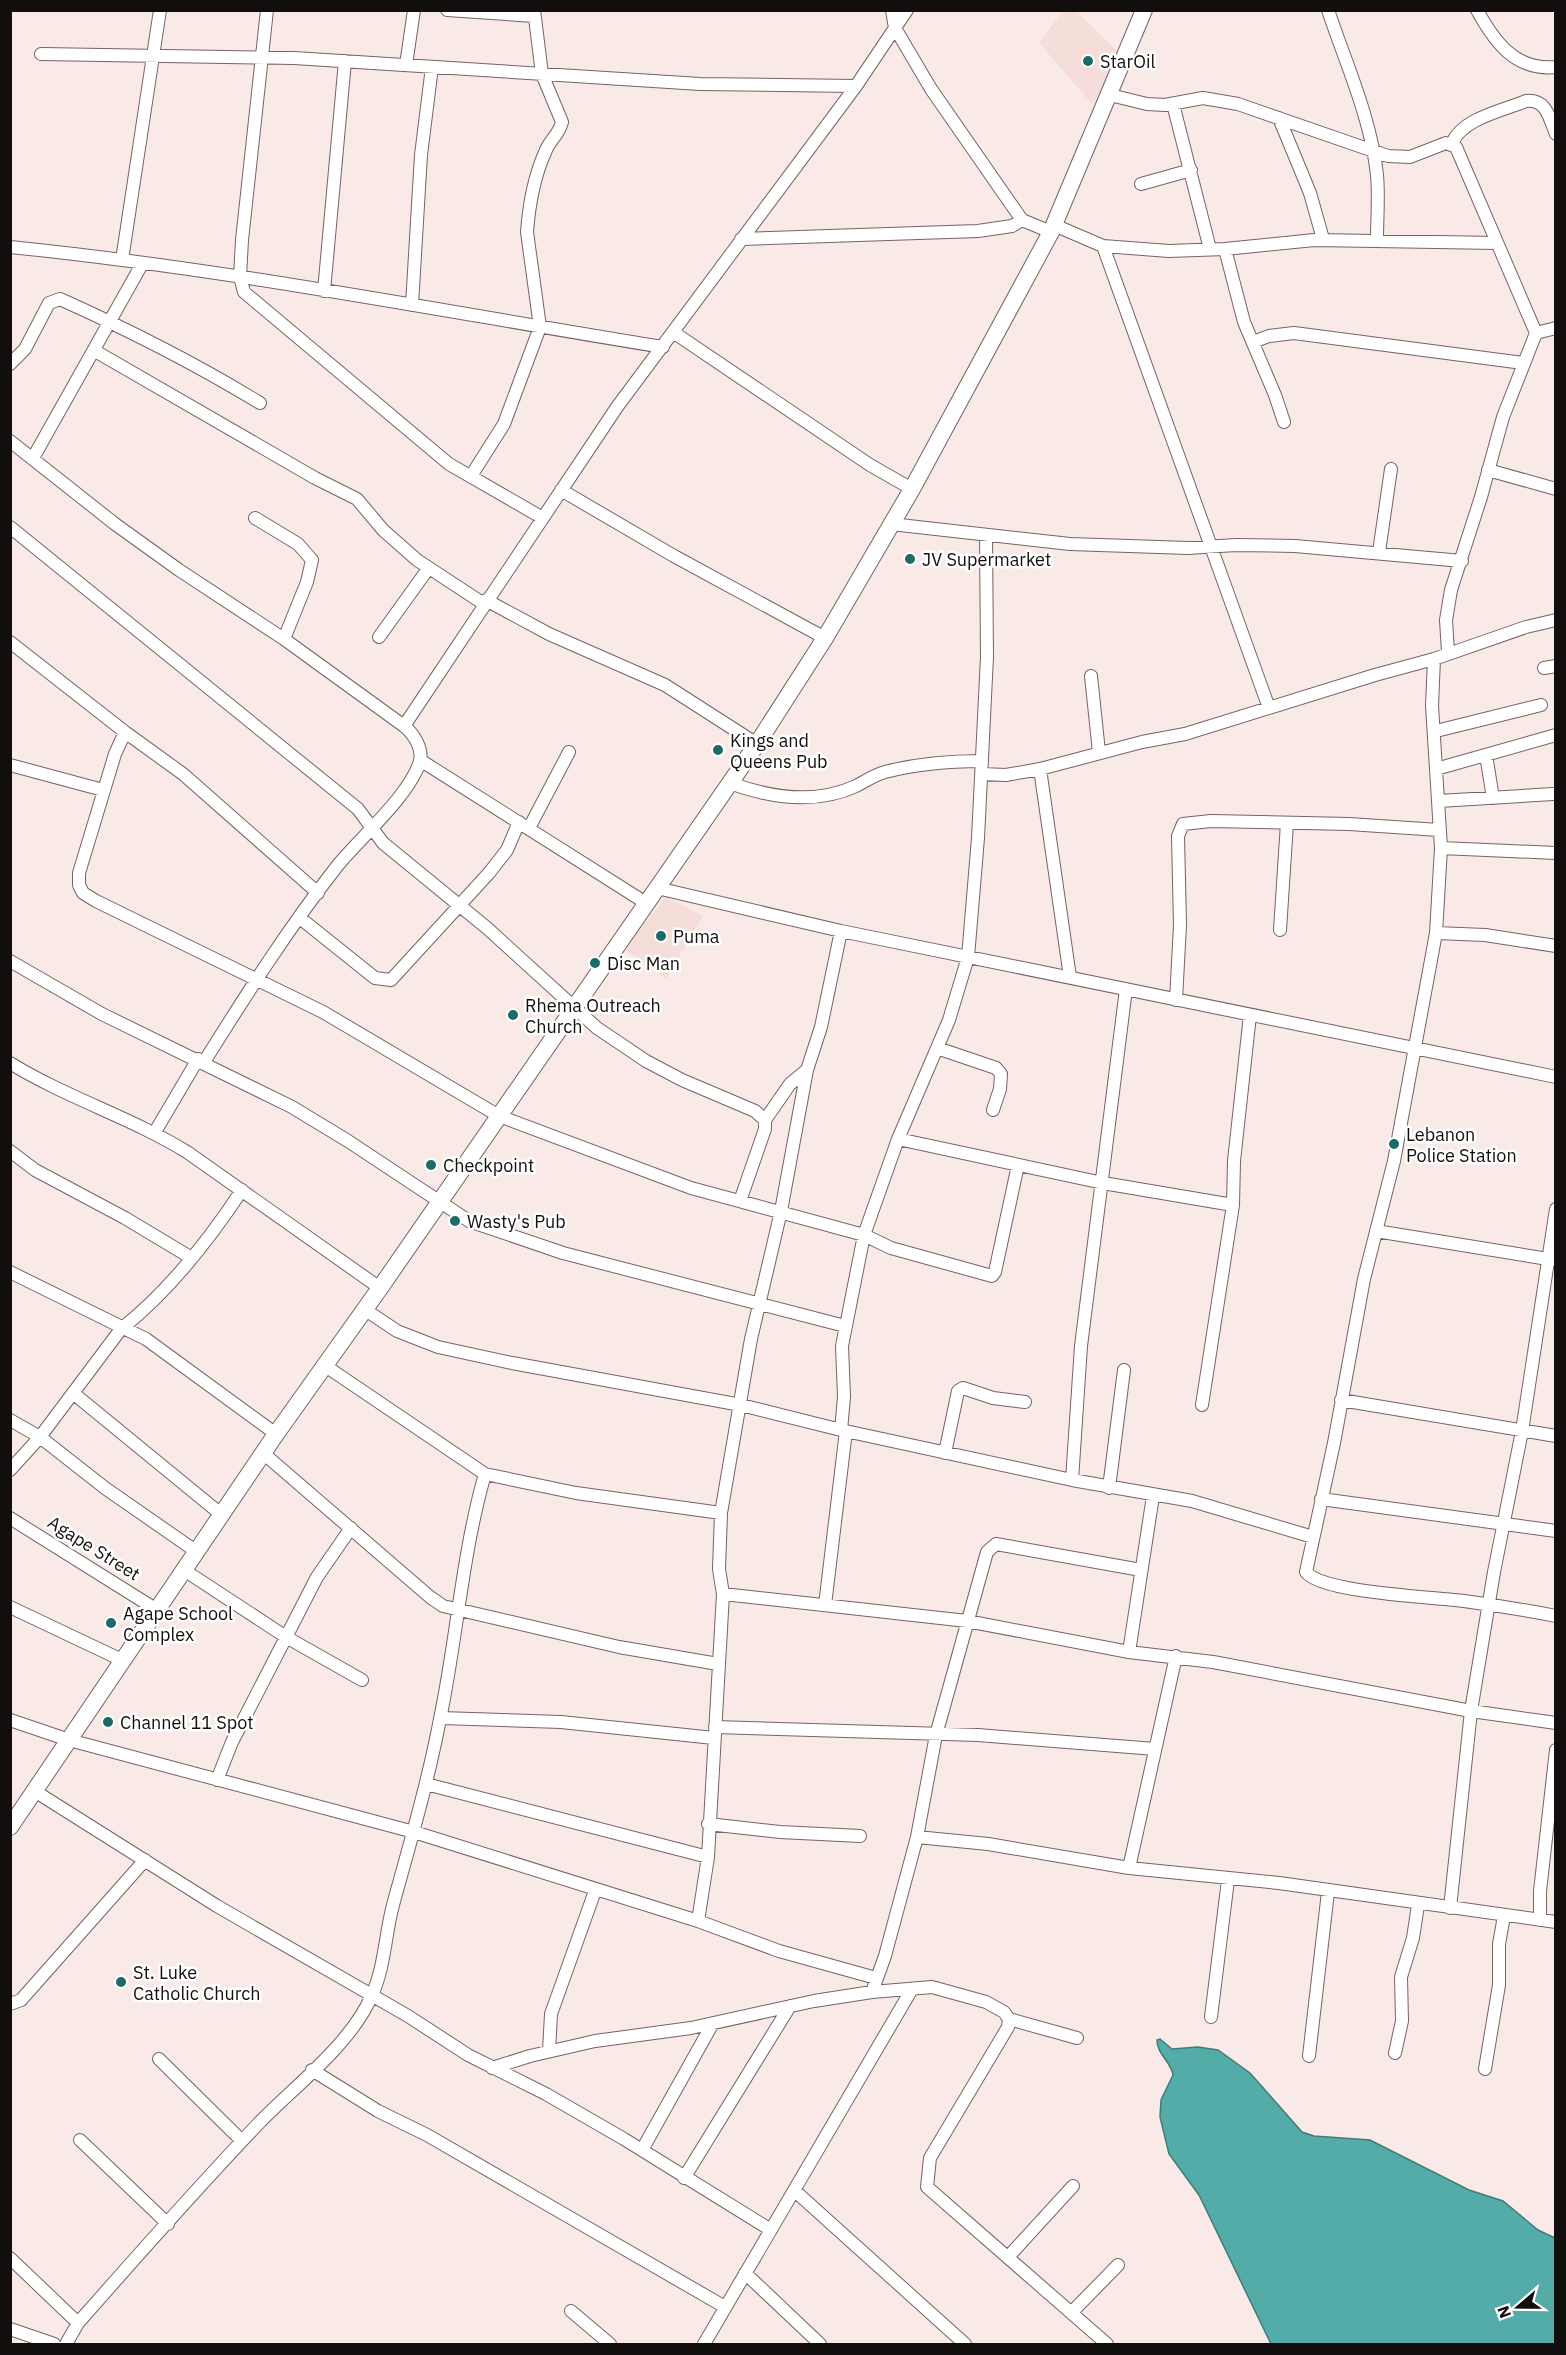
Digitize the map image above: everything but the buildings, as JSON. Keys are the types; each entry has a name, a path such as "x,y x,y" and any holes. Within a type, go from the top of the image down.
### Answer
{"main road":[{"path":"10,1827 276,1434 380,1288 757,744 825,638 912,489 1053,229 1144,10"}],"street":[{"path":"122,260 155,56 160,10"},
{"path":"267,10 242,240 240,277 244,291 251,300 448,464 541,518"},
{"path":"406,64 414,10"},
{"path":"447,10 534,13 542,74 562,122 561,129 546,150 528,218 527,232 540,327 504,424 471,476"},
{"path":"892,10 895,28 954,125 1022,220 1103,246 1169,251 1225,249 1323,240 1497,243"},
{"path":"404,726 617,407 856,86 907,10"},
{"path":"1328,10 1348,66 1373,152 1378,190 1377,240"},
{"path":"1477,10 1505,49 1523,64 1540,68 1556,67"},
{"path":"41,54 345,61 700,84 856,86"},
{"path":"324,291 345,61"},
{"path":"412,305 421,155 432,67"},
{"path":"1110,94 1139,103 1173,104 1203,98 1217,99 1279,118 1373,152 1410,157 1452,143 1456,133 1466,126 1526,101 1536,100 1544,105 1556,134"},
{"path":"1173,104 1210,249"},
{"path":"1279,118 1310,193 1323,240"},
{"path":"1449,652 1448,605 1503,417 1536,333 1456,147 1452,143"},
{"path":"1141,184 1191,170"},
{"path":"741,238 978,231 1012,226 1022,220"},
{"path":"1103,246 1269,708"},
{"path":"10,247 240,277 663,347"},
{"path":"1225,249 1244,322 1284,422"},
{"path":"33,458 142,264"},
{"path":"10,364 25,349 53,300 60,299 111,322 260,403"},
{"path":"1536,333 1556,328"},
{"path":"674,332 870,465 912,489"},
{"path":"1252,342 1279,334 1302,334 1340,341 1376,342 1523,363"},
{"path":"95,351 315,478 357,499 382,530 428,569 485,602 549,634 665,685 757,744"},
{"path":"10,441 142,544 284,639 413,733 420,760 646,903"},
{"path":"1379,552 1391,469"},
{"path":"1488,470 1556,489"},
{"path":"561,490 674,556 825,638"},
{"path":"255,518 298,544 312,561 307,582 284,639"},
{"path":"891,524 1070,544 1295,546 1462,561"},
{"path":"10,527 358,809 371,830 459,904 597,1028 682,1080 755,1111 765,1120"},
{"path":"825,1605 843,1430 842,1346 864,1235 898,1139 963,980 968,957 982,774 987,657 986,535"},
{"path":"379,637 428,569"},
{"path":"982,774 1006,775 1040,769 1099,752 1185,734 1556,620"},
{"path":"10,642 124,732 183,774 318,893"},
{"path":"1434,659 1432,706 1436,731 1441,848 1436,933 1394,1161 1364,1279 1306,1572 1310,1578 1366,1591 1556,1616"},
{"path":"1091,676 1099,752"},
{"path":"1436,731 1541,705"},
{"path":"124,732 79,873 79,885 83,893 119,914 323,1012 499,1116 691,1188 864,1235 891,1248 992,1276 995,1272 1018,1165"},
{"path":"1436,769 1556,735"},
{"path":"300,918 375,978 384,981 391,980 489,873 507,850 569,752"},
{"path":"1486,755 1493,798"},
{"path":"155,1132 256,979 339,864 398,797 420,760"},
{"path":"730,783 776,797 800,799 836,792 886,771 954,761 982,761"},
{"path":"10,765 104,790"},
{"path":"1040,769 1070,977"},
{"path":"1439,801 1553,794"},
{"path":"1176,1000 1180,925 1178,872 1180,829 1189,822 1287,823 1439,830"},
{"path":"1280,930 1287,823"},
{"path":"1441,848 1556,854"},
{"path":"657,888 841,931 1556,1077"},
{"path":"698,1922 708,1857 708,1824 723,1594 719,1569 721,1513 758,1305 781,1211 807,1070 820,1027 841,931"},
{"path":"1436,933 1485,935 1556,946"},
{"path":"10,962 102,1014 201,1060 320,1124 438,1203 469,1221 563,1253 845,1326"},
{"path":"1072,1480 1081,1346 1126,989"},
{"path":"1202,1405 1233,1205 1234,1161 1250,1015"},
{"path":"937,1048 996,1068 1001,1074 1000,1089 993,1110"},
{"path":"10,1063 46,1085 155,1132 242,1190 380,1288"},
{"path":"740,1201 765,1129 765,1120 790,1084 807,1070"},
{"path":"898,1139 1103,1182 1233,1205"},
{"path":"10,1151 35,1170 125,1218 190,1257"},
{"path":"10,1470 40,1437 121,1329 138,1316 220,1223 242,1190"},
{"path":"1450,1908 1471,1711 1552,1260 1556,1209"},
{"path":"1376,1231 1552,1260"},
{"path":"10,1272 121,1329 146,1339 276,1434"},
{"path":"364,1309 397,1331 438,1347 512,1364 741,1405 843,1430 1109,1488 1192,1501 1313,1537"},
{"path":"324,1365 485,1474 576,1493 721,1513"},
{"path":"1109,1488 1124,1370"},
{"path":"945,1453 958,1391 963,1388 993,1398 1025,1402"},
{"path":"73,1393 222,1515"},
{"path":"1341,1400 1556,1436"},
{"path":"10,1420 40,1437 86,1474 197,1552"},
{"path":"263,1453 443,1606 460,1608 619,1647 718,1664"},
{"path":"66,2344 78,2323 243,2141 348,2032 372,1997 387,1950 392,1909 414,1832 441,1718 460,1608 471,1521 485,1474"},
{"path":"1129,1652 1153,1496"},
{"path":"1321,1499 1556,1531"},
{"name":"Agape Street","path":"10,1518 157,1610"},
{"path":"217,1780 232,1742 317,1577 351,1528"},
{"path":"872,1992 885,1956 917,1837 936,1735 987,1552 996,1544 1141,1570"},
{"path":"184,1570 286,1636 362,1680"},
{"path":"723,1594 967,1622 1129,1652 1176,1656 1471,1711 1556,1723"},
{"path":"10,1607 124,1661"},
{"path":"1129,1868 1176,1656"},
{"path":"441,1718 561,1722 714,1732 978,1735 1155,1749"},
{"path":"10,1720 69,1740 414,1832 698,1922 732,1936 876,1978"},
{"path":"1540,1920 1540,1891 1556,1750"},
{"path":"426,1784 708,1857"},
{"path":"33,1790 372,1997 492,2068 546,2094 642,2150 771,2230"},
{"path":"708,1824 780,1832 860,1836"},
{"path":"917,1837 988,1844 1129,1868 1228,1880 1279,1883 1418,1905 1556,1922"},
{"path":"10,2004 21,2000 145,1860"},
{"path":"1210,2017 1228,1880"},
{"path":"549,2051 548,2034 551,2014 595,1891"},
{"path":"1309,2056 1328,1892"},
{"path":"1395,2054 1402,2021 1401,1977 1411,1946 1418,1905"},
{"path":"1485,2069 1499,1985 1499,1944 1504,1916"},
{"path":"492,2068 549,2051 713,2023 790,2006 872,1992 932,1987 986,2002 1004,2012 1009,2019 1077,2038"},
{"path":"705,2344 912,1989"},
{"path":"684,2178 790,2006"},
{"path":"1009,2019 1008,2027 930,2158 927,2187 1107,2344"},
{"path":"642,2150 713,2023"},
{"path":"159,2059 243,2141"},
{"path":"312,2070 378,2111 427,2135 725,2307"},
{"path":"80,2140 168,2224"},
{"path":"1008,2257 1073,2186"},
{"path":"795,2191 964,2344"},
{"path":"10,2258 78,2323"},
{"path":"1071,2313 1118,2265"},
{"path":"745,2273 820,2344"},
{"path":"571,2311 610,2344"},
{"path":"10,2329 21,2339 54,2344"}],"shaded area":[{"path":"1063,11 1076,11 1122,56 1093,105 1039,43"},
{"path":"666,897 703,916 666,979 624,949"}],"water":[{"path":"1160,2039 1172,2049 1198,2047 1218,2050 1250,2073 1302,2132 1314,2136 1370,2140 1469,2190 1503,2201 1538,2230 1555,2238 1555,2344 1271,2344 1199,2195 1169,2154 1160,2117 1161,2100 1173,2075 1159,2050 1157,2040"}],"place":[{"name":"StarOil","path":"1088,61"},
{"name":"JV Supermarket","path":"910,559"},
{"name":"Kings and Queens Pub","path":"718,750"},
{"name":"Puma","path":"661,936"},
{"name":"Disc Man","path":"595,963"},
{"name":"Rhema Outreach Church","path":"513,1015"},
{"name":"Lebanon Police Station","path":"1394,1144"},
{"name":"Checkpoint","path":"431,1165"},
{"name":"Wasty's Pub","path":"455,1221"},
{"name":"Agape School Complex","path":"111,1623"},
{"name":"Channel 11 Spot","path":"108,1722"},
{"name":"St. Luke Catholic Church","path":"121,1982"}]}
